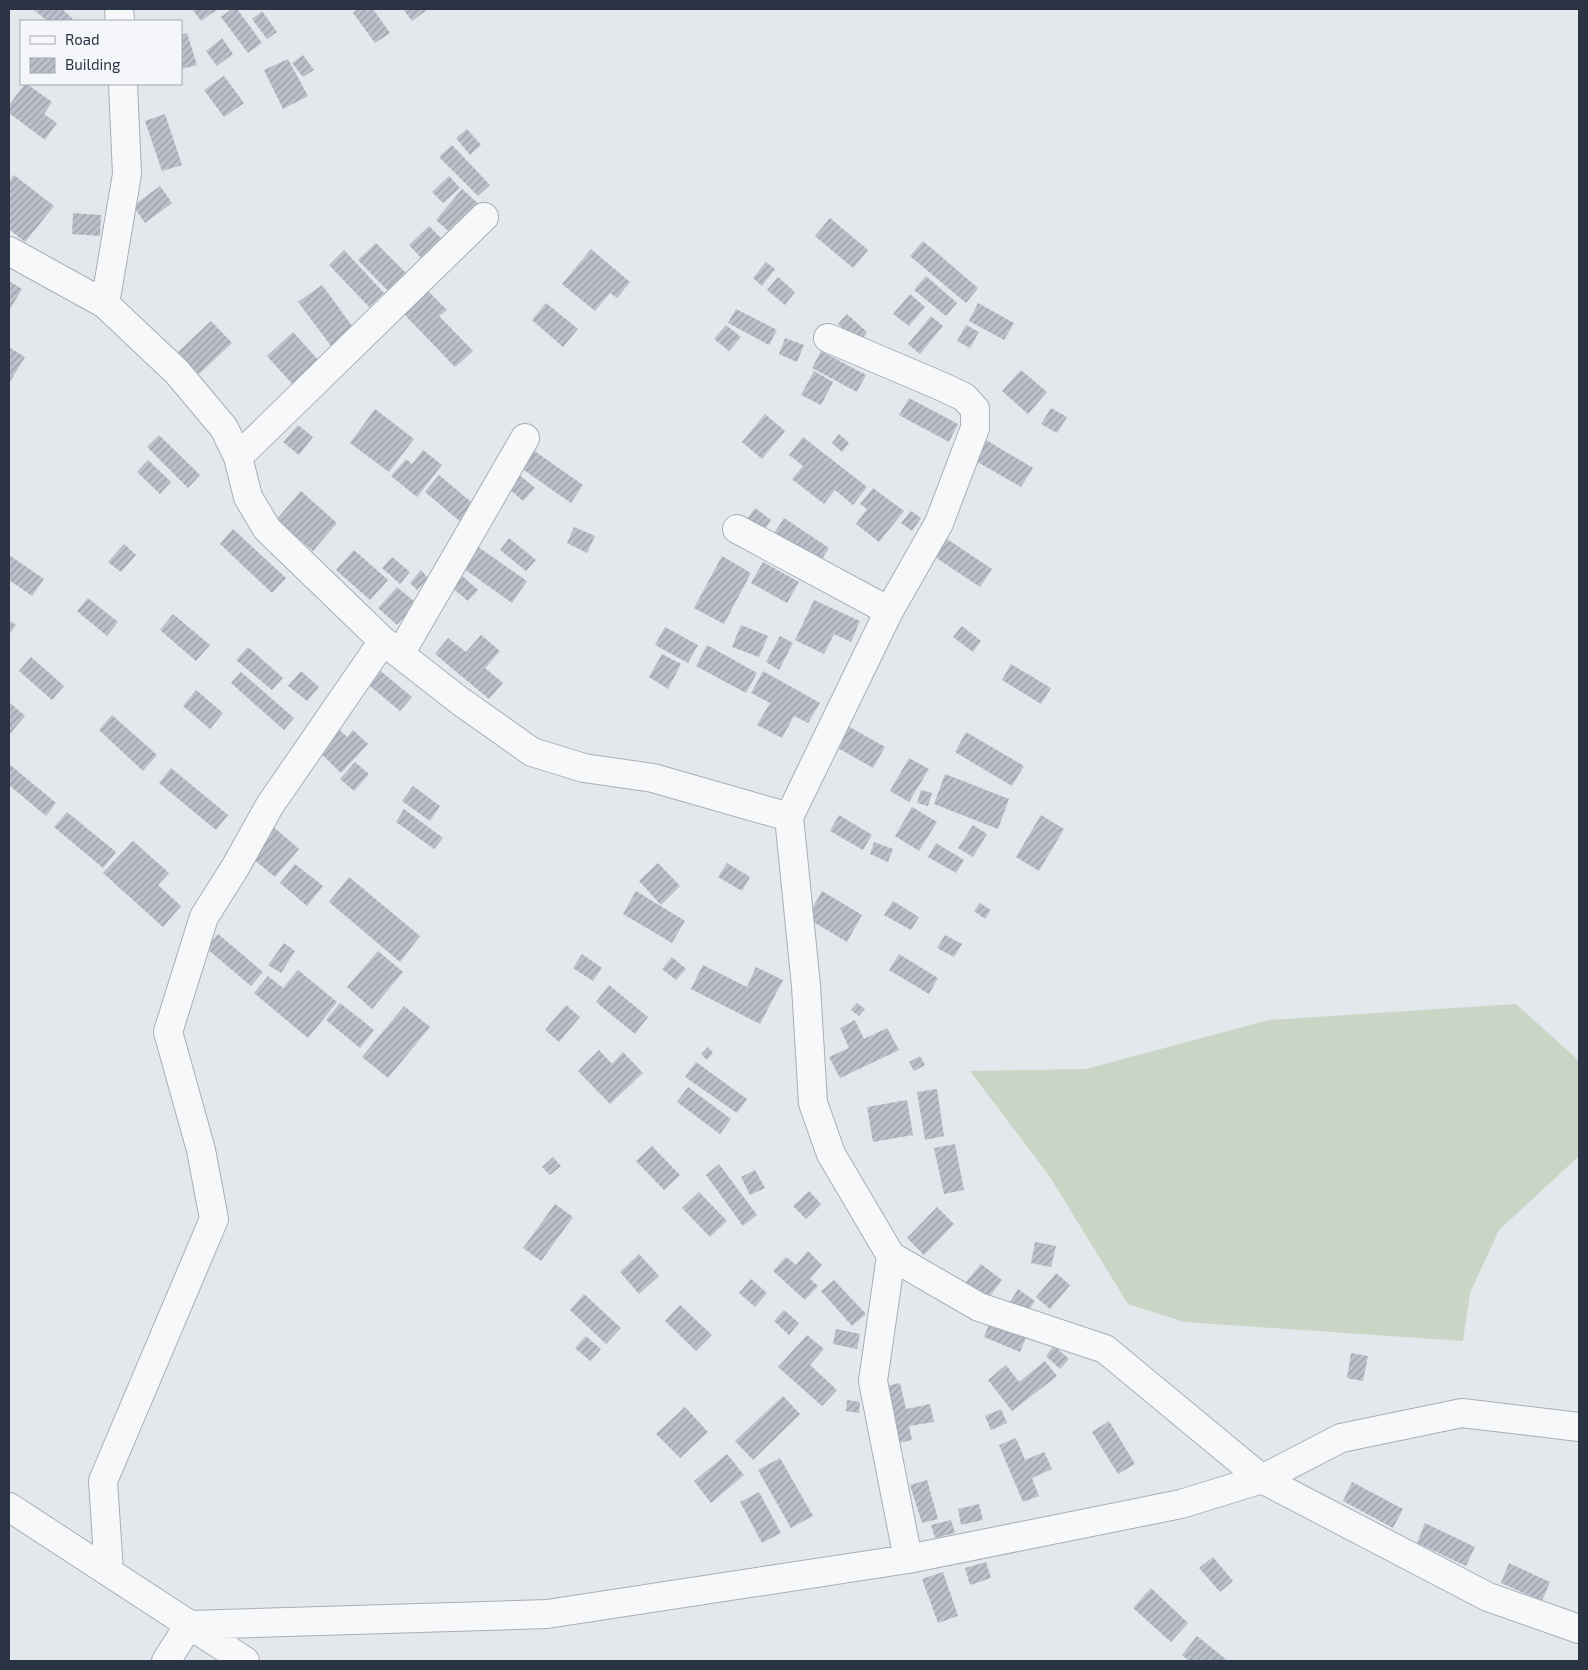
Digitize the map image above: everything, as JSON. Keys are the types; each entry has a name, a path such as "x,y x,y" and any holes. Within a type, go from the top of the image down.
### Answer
{"street":[{"path":"105,304 127,174 123,85"},
{"path":"238,457 484,217"},
{"path":"9,251 105,304 177,372 224,428 238,457 248,497 267,529 391,647 460,701 532,752 584,768 653,778 789,817"},
{"path":"828,338 943,387 964,398 975,409 975,428 939,524 889,611 789,817 806,986 814,1103 831,1154 892,1256 980,1307 1105,1349 1262,1479 1488,1597 1579,1629"},
{"path":"109,1572 104,1481 214,1219 201,1150 168,1032 204,917 236,866 270,805 391,647 525,438"},
{"path":"737,529 889,611"},
{"path":"892,1256 873,1381 908,1559"},
{"path":"189,1625 546,1614 908,1559 1181,1504 1262,1479 1341,1438 1462,1413 1579,1427"},
{"path":"9,1507 245,1661"},
{"path":"166,1661 189,1625"}],"green space":[{"path":"1516,1004 1579,1061 1579,1156 1499,1230 1470,1293 1463,1341 1184,1322 1128,1304 1050,1177 970,1071 1086,1069 1269,1020"}],"building":[{"path":"33,9 62,9 73,19 72,20 46,20"},
{"path":"192,9 218,9 201,21"},
{"path":"232,9 237,9 262,43 248,53 221,17"},
{"path":"358,9 373,9 390,33 375,43 353,13"},
{"path":"403,9 428,9 412,21"},
{"path":"262,11 277,32 267,39 252,19"},
{"path":"187,33 197,65 182,69 182,35"},
{"path":"222,38 233,54 217,66 206,51"},
{"path":"303,55 314,70 303,77 292,63"},
{"path":"288,59 308,96 283,109 264,70"},
{"path":"224,76 244,103 224,117 204,90"},
{"path":"24,85 28,85 52,102 44,114 57,123 45,140 9,113 9,105"},
{"path":"165,114 182,165 162,171 145,121"},
{"path":"467,129 481,145 470,155 456,138"},
{"path":"452,145 490,185 478,196 439,157"},
{"path":"14,175 54,206 25,242 9,229 9,182"},
{"path":"449,176 460,188 443,203 432,192"},
{"path":"160,186 172,203 145,223 133,206"},
{"path":"462,189 480,205 454,236 436,220"},
{"path":"73,213 101,215 100,236 72,234"},
{"path":"830,218 868,250 853,268 815,236"},
{"path":"429,226 445,242 424,261 409,245"},
{"path":"923,241 978,288 966,303 910,256"},
{"path":"376,243 411,278 393,296 358,260"},
{"path":"591,249 630,282 617,298 610,293 595,311 562,284"},
{"path":"344,250 384,293 369,307 329,265"},
{"path":"766,262 775,269 762,286 753,278"},
{"path":"926,276 957,303 946,316 914,290"},
{"path":"778,277 795,292 785,305 767,290"},
{"path":"9,281 22,289 10,309 9,308"},
{"path":"322,285 358,334 335,351 298,302"},
{"path":"426,289 447,310 439,316 473,351 455,367 402,312"},
{"path":"910,294 925,307 909,326 893,314"},
{"path":"546,303 578,329 563,347 532,320"},
{"path":"978,303 1014,323 1004,340 969,321"},
{"path":"736,309 777,330 769,345 728,323"},
{"path":"847,314 867,332 860,342 838,324"},
{"path":"931,316 943,326 920,354 908,344"},
{"path":"211,321 232,343 199,374 178,352"},
{"path":"726,325 741,337 729,351 714,339"},
{"path":"966,325 979,332 970,348 957,341"},
{"path":"293,332 320,362 294,386 267,356"},
{"path":"785,338 804,345 797,362 779,354"},
{"path":"9,347 25,357 9,383"},
{"path":"821,351 866,375 857,392 812,368"},
{"path":"1021,370 1047,392 1028,414 1002,391"},
{"path":"814,371 833,382 821,405 801,395"},
{"path":"909,398 958,424 949,442 899,415"},
{"path":"1051,408 1067,417 1057,433 1041,424"},
{"path":"375,409 414,439 389,472 350,443"},
{"path":"765,414 785,431 762,459 742,442"},
{"path":"298,425 313,437 299,455 283,442"},
{"path":"839,434 849,443 842,452 832,443"},
{"path":"159,435 200,475 188,488 147,447"},
{"path":"803,437 867,487 853,505 835,490 824,504 792,479 803,466 789,455"},
{"path":"986,440 1033,468 1021,487 974,460"},
{"path":"423,450 442,465 417,497 391,476 406,459 412,464"},
{"path":"533,450 583,485 571,503 521,468"},
{"path":"148,460 171,482 160,494 137,472"},
{"path":"518,474 535,488 523,501 507,487"},
{"path":"439,475 477,507 463,524 425,492"},
{"path":"873,488 904,511 879,542 856,524 867,509 860,504"},
{"path":"301,491 337,523 313,551 276,520"},
{"path":"755,508 771,520 761,535 744,523"},
{"path":"911,511 921,518 912,531 901,523"},
{"path":"784,518 829,548 818,565 773,535"},
{"path":"574,527 595,536 587,553 567,543"},
{"path":"233,529 286,578 272,593 220,544"},
{"path":"509,538 536,560 526,571 500,550"},
{"path":"947,539 992,569 980,587 935,557"},
{"path":"124,544 136,555 121,572 108,562"},
{"path":"474,544 527,581 512,603 460,566"},
{"path":"354,550 388,580 370,600 336,570"},
{"path":"9,555 44,579 32,596 9,580"},
{"path":"722,556 751,573 724,624 694,608"},
{"path":"392,557 410,572 400,584 382,568"},
{"path":"763,562 799,582 787,603 751,583"},
{"path":"421,570 428,578 417,590 410,583"},
{"path":"460,574 478,590 468,601 450,586"},
{"path":"397,587 416,603 397,625 378,608"},
{"path":"88,598 118,622 107,636 77,611"},
{"path":"814,600 860,621 851,642 834,634 824,654 795,640"},
{"path":"173,614 210,645 196,661 160,630"},
{"path":"9,620 16,625 9,635"},
{"path":"741,625 768,636 759,657 732,647"},
{"path":"962,626 981,641 973,652 953,637"},
{"path":"665,627 698,645 688,663 655,645"},
{"path":"481,635 500,651 485,668 503,683 489,699 435,654 448,638 466,652"},
{"path":"780,636 793,643 779,670 766,662"},
{"path":"707,645 757,673 746,693 696,666"},
{"path":"248,647 283,678 272,690 236,660"},
{"path":"662,654 681,664 668,689 649,677"},
{"path":"31,657 64,686 52,700 19,671"},
{"path":"1011,664 1051,688 1041,704 1002,680"},
{"path":"377,668 412,697 400,711 365,682"},
{"path":"301,671 319,687 307,701 288,686"},
{"path":"763,671 820,703 808,723 794,716 782,738 757,725 770,703 751,693"},
{"path":"241,672 294,718 284,730 231,683"},
{"path":"196,690 223,713 210,729 183,706"},
{"path":"9,702 25,716 9,735"},
{"path":"112,715 157,755 143,771 99,730"},
{"path":"332,723 347,737 353,730 368,744 341,773 312,745"},
{"path":"848,726 885,747 873,768 836,747"},
{"path":"966,732 1024,766 1012,786 955,752"},
{"path":"909,758 929,769 909,802 890,791"},
{"path":"355,762 369,774 354,791 340,779"},
{"path":"9,764 56,803 46,816 9,785"},
{"path":"171,768 228,815 216,830 159,783"},
{"path":"945,774 1009,799 998,829 934,804"},
{"path":"413,786 440,806 430,821 402,801"},
{"path":"921,790 932,793 928,806 917,803"},
{"path":"912,807 937,822 919,851 895,836"},
{"path":"404,809 443,838 434,849 396,822"},
{"path":"67,812 116,852 103,868 54,827"},
{"path":"839,815 872,835 863,850 830,831"},
{"path":"1041,815 1064,829 1039,871 1016,857"},
{"path":"269,823 299,849 275,877 245,852"},
{"path":"973,825 987,834 973,857 958,848"},
{"path":"133,841 169,873 158,885 181,906 163,927 103,873"},
{"path":"874,842 893,849 888,862 870,854"},
{"path":"936,843 964,860 956,873 928,857"},
{"path":"658,863 680,886 661,905 639,881"},
{"path":"727,863 750,877 742,891 718,877"},
{"path":"295,864 323,886 307,906 280,883"},
{"path":"349,877 420,936 400,962 329,902"},
{"path":"636,891 685,921 672,943 623,914"},
{"path":"822,891 862,915 847,942 807,918"},
{"path":"893,901 919,917 911,930 884,915"},
{"path":"980,903 991,910 985,919 974,911"},
{"path":"218,934 263,972 251,986 206,948"},
{"path":"945,935 962,944 954,957 937,948"},
{"path":"284,943 295,951 281,973 268,965"},
{"path":"378,951 403,972 372,1009 347,987"},
{"path":"582,954 602,968 593,981 573,968"},
{"path":"899,954 938,978 929,994 889,970"},
{"path":"672,957 686,969 676,980 662,969"},
{"path":"703,965 747,987 756,967 783,980 760,1024 691,989"},
{"path":"298,970 337,1002 308,1038 254,993 268,976 283,988"},
{"path":"609,985 648,1017 635,1034 596,1002"},
{"path":"340,1003 374,1030 360,1048 326,1020"},
{"path":"857,1003 865,1009 859,1016 851,1010"},
{"path":"566,1005 580,1017 559,1042 545,1030"},
{"path":"404,1006 430,1027 388,1078 362,1057"},
{"path":"855,1020 864,1039 887,1028 899,1050 840,1078 829,1057 849,1048 840,1028"},
{"path":"708,1047 713,1053 707,1060 701,1054"},
{"path":"599,1050 612,1064 623,1052 643,1073 610,1104 578,1071"},
{"path":"920,1056 925,1065 914,1071 909,1062"},
{"path":"696,1062 747,1099 737,1113 685,1077"},
{"path":"688,1087 731,1119 720,1134 677,1102"},
{"path":"937,1089 944,1136 925,1140 917,1092"},
{"path":"907,1100 913,1135 873,1142 867,1107"},
{"path":"955,1144 964,1190 944,1194 934,1148"},
{"path":"652,1146 680,1175 664,1190 636,1161"},
{"path":"553,1157 561,1166 550,1175 542,1167"},
{"path":"719,1164 757,1215 743,1226 706,1175"},
{"path":"755,1170 765,1188 750,1195 741,1177"},
{"path":"809,1191 821,1204 806,1219 793,1206"},
{"path":"699,1192 727,1221 710,1237 682,1208"},
{"path":"555,1204 573,1217 541,1261 523,1248"},
{"path":"937,1207 954,1224 924,1255 907,1238"},
{"path":"1035,1242 1056,1246 1051,1267 1031,1263"},
{"path":"808,1251 822,1265 810,1279 818,1286 805,1300 773,1271 786,1257 796,1265"},
{"path":"639,1254 659,1276 639,1294 620,1272"},
{"path":"981,1264 1002,1280 988,1299 966,1282"},
{"path":"1056,1273 1070,1285 1050,1309 1036,1297"},
{"path":"751,1279 767,1293 755,1307 739,1293"},
{"path":"834,1280 866,1314 852,1326 821,1291"},
{"path":"1018,1289 1035,1301 1024,1318 1007,1307"},
{"path":"584,1294 621,1328 606,1344 570,1310"},
{"path":"680,1305 712,1335 696,1351 665,1321"},
{"path":"784,1310 799,1323 789,1335 774,1321"},
{"path":"990,1322 1026,1337 1020,1352 984,1337"},
{"path":"836,1329 860,1334 857,1349 833,1344"},
{"path":"807,1335 824,1349 810,1365 837,1390 822,1406 778,1367"},
{"path":"586,1336 601,1349 590,1361 575,1348"},
{"path":"1054,1346 1069,1359 1060,1369 1046,1356"},
{"path":"1351,1353 1368,1356 1363,1381 1347,1378"},
{"path":"1045,1361 1057,1376 1012,1411 988,1380 1006,1365 1019,1382"},
{"path":"900,1383 906,1409 930,1404 934,1422 909,1426 912,1440 895,1444 883,1387"},
{"path":"783,1396 800,1414 753,1460 735,1441"},
{"path":"847,1400 860,1402 859,1413 846,1411"},
{"path":"685,1407 708,1432 680,1458 656,1434"},
{"path":"1001,1409 1007,1423 991,1430 985,1416"},
{"path":"1109,1421 1135,1464 1118,1474 1092,1432"},
{"path":"1016,1438 1025,1460 1044,1452 1052,1469 1032,1478 1039,1496 1023,1502 999,1445"},
{"path":"727,1454 744,1475 711,1503 694,1481"},
{"path":"780,1458 813,1516 791,1528 758,1470"},
{"path":"927,1480 938,1519 922,1523 910,1485"},
{"path":"1352,1482 1403,1509 1393,1528 1343,1501"},
{"path":"759,1492 781,1533 762,1543 740,1502"},
{"path":"979,1504 983,1520 961,1525 958,1509"},
{"path":"951,1520 955,1533 935,1538 931,1525"},
{"path":"1425,1523 1475,1547 1466,1566 1417,1543"},
{"path":"1213,1557 1233,1581 1220,1592 1199,1568"},
{"path":"986,1562 991,1578 970,1585 965,1568"},
{"path":"1509,1563 1550,1582 1542,1601 1501,1583"},
{"path":"943,1572 958,1616 938,1623 922,1579"},
{"path":"1151,1588 1188,1623 1171,1642 1133,1608"},
{"path":"1197,1636 1228,1661 1189,1661 1182,1655"}]}
